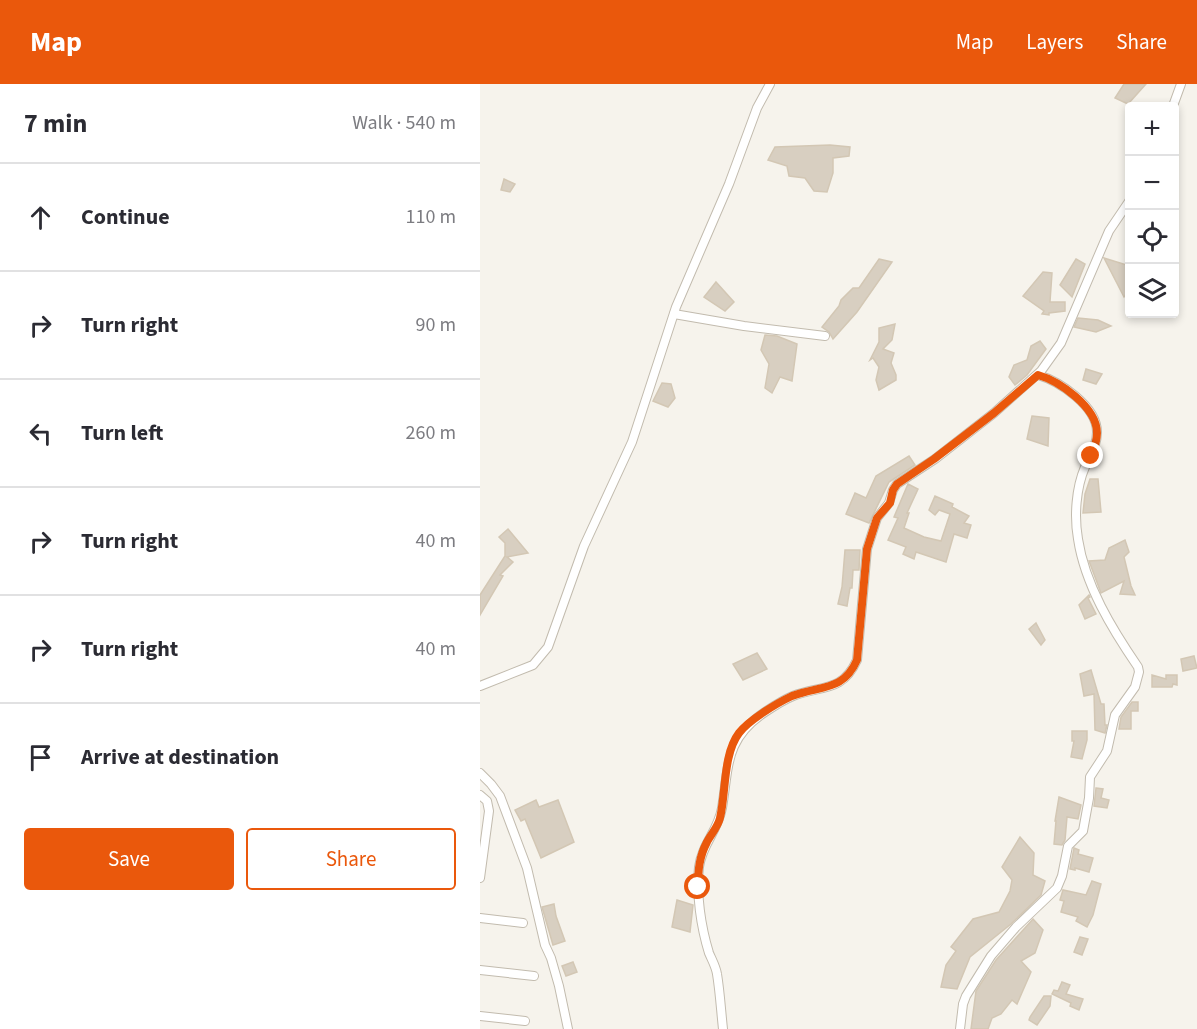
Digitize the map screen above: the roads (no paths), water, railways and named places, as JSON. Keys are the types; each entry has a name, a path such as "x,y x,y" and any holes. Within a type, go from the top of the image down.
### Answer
{"street":[{"path":"480,686 533,665 548,647 584,546 632,442 674,314 729,184 757,108 770,84"},
{"path":"1174,102 1181,84"},
{"path":"723,1029 717,972 709,953 703,926 698,870 703,850 718,823 732,748 740,733 777,704 846,679 857,660 867,549 877,518 890,503 893,490 897,484 994,413 1038,375 1061,343 1109,231 1125,207"},
{"path":"674,314 744,327 825,336"},
{"path":"960,1029 966,996 991,956 1016,927 1057,888 1068,846 1083,831 1090,777 1107,751 1115,715 1135,687 1139,672 1096,596 1078,541 1076,515 1078,497 1085,467 1095,445 1096,426 1076,396 1057,382 1038,375"},
{"path":"480,773 500,796 527,868 545,945 559,986 568,1029"},
{"path":"480,795 487,801 489,811 482,843 480,878"},
{"path":"480,918 523,923"},
{"path":"480,970 534,976"},
{"path":"480,1016 525,1021"}]}
